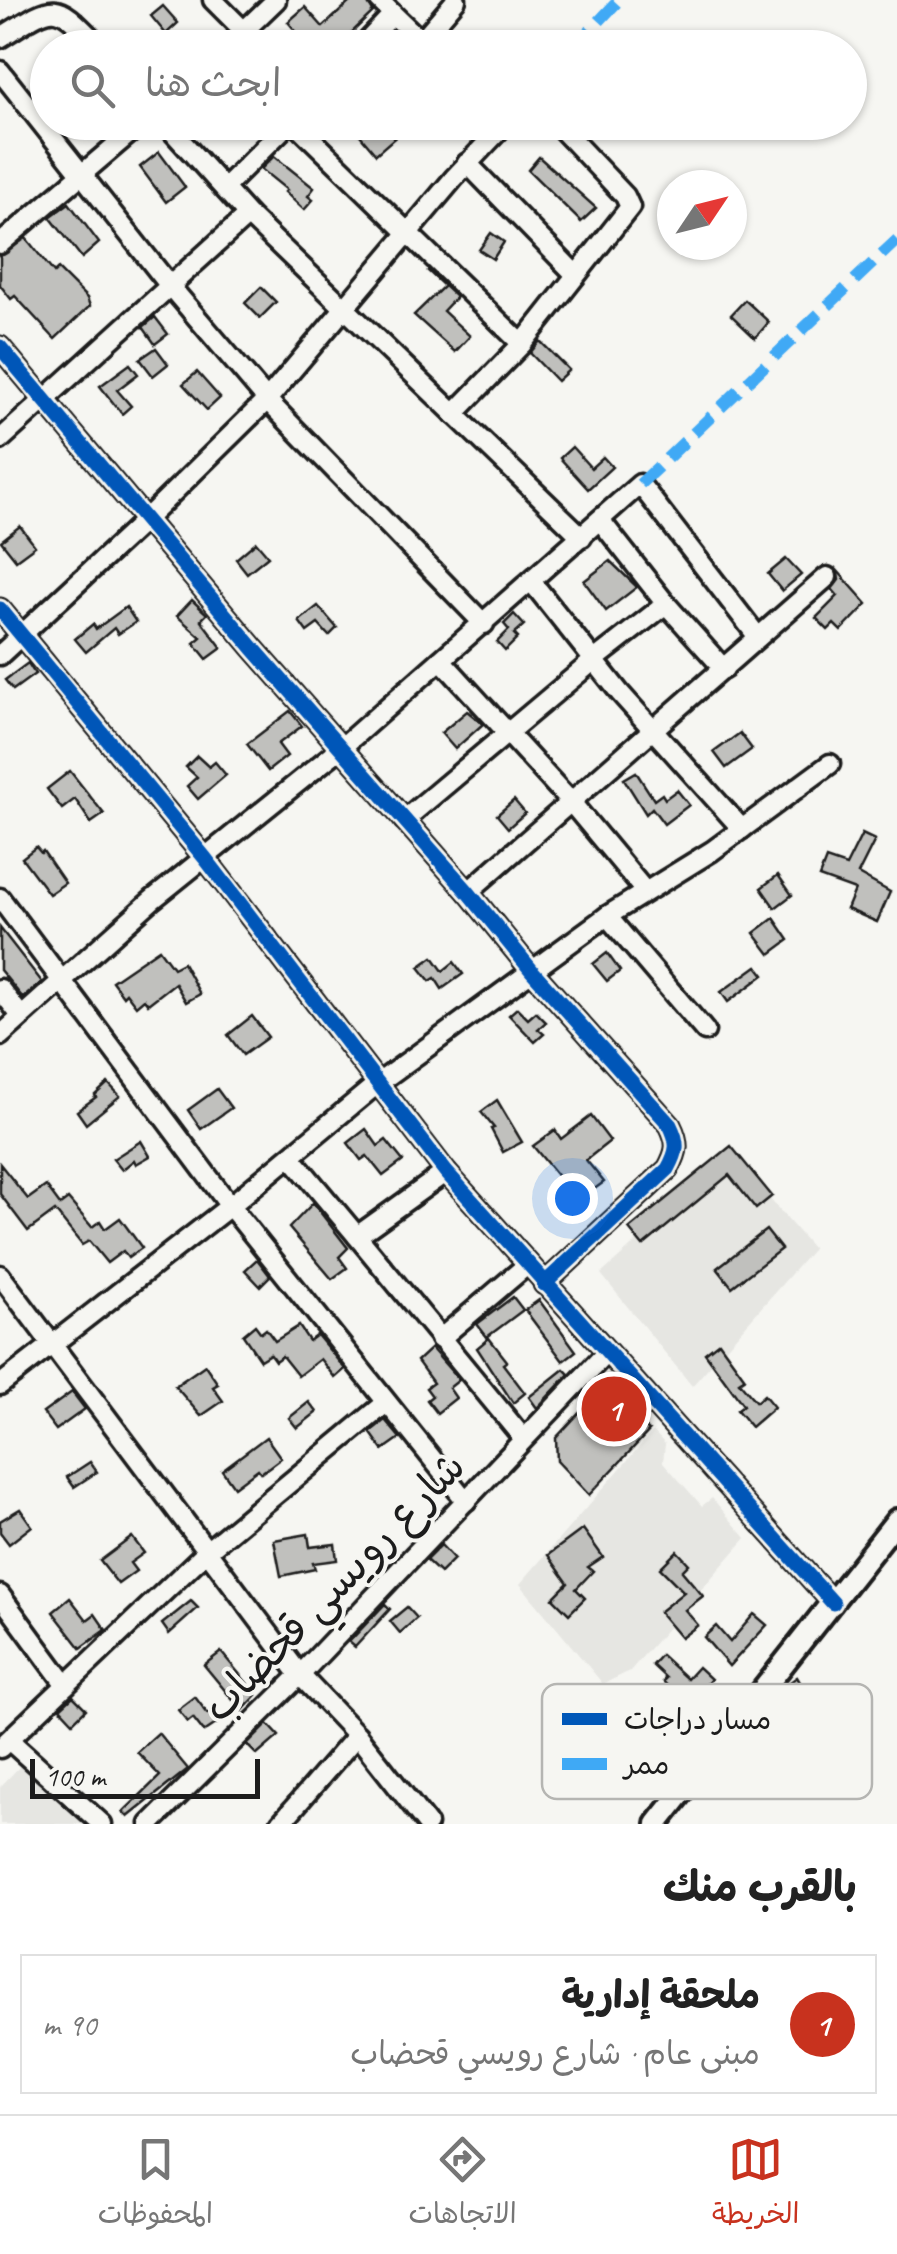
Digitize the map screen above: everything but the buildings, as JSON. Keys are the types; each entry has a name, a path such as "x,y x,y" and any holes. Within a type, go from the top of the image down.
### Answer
{"street":[{"path":"213,0 243,30"},
{"path":"245,30 276,0"},
{"path":"434,30 456,0"},
{"path":"0,38 45,6 60,4 86,30"},
{"path":"372,30 386,7 410,30"},
{"path":"0,71 30,109"},
{"path":"54,140 170,286 268,400 484,624"},
{"path":"0,244 122,140"},
{"path":"180,140 248,215 582,537"},
{"path":"224,188 273,140"},
{"path":"311,140 522,344"},
{"path":"0,655 268,400 488,140"},
{"path":"454,414 522,344 630,204 571,140"},
{"path":"467,163 576,275"},
{"path":"0,440 248,215"},
{"path":"0,347 144,521 468,892 532,972 670,1125 678,1142 668,1170 544,1284"},
{"path":"0,1036 62,978 484,624 640,484 758,637"},
{"path":"600,520 724,670"},
{"path":"468,892 827,577"},
{"path":"531,581 593,660 742,828"},
{"path":"404,820 593,660 666,604"},
{"path":"0,609 204,858 446,1172 832,1603"},
{"path":"441,660 570,801 644,890"},
{"path":"0,1385 230,1206 377,1084 607,916 742,828 830,764"},
{"path":"0,898 230,1206 466,1500"},
{"path":"607,916 706,1031"},
{"path":"0,989 21,1016"},
{"path":"291,1157 523,1438"},
{"path":"356,1236 446,1172"},
{"path":"440,1339 527,1265"},
{"path":"0,1275 300,1675 357,1736 426,1824"},
{"name":"شارع رويسي قحضاب","path":"150,1824 300,1675 606,1353"},
{"path":"102,1824 4,1744 207,1551 386,1403"},
{"path":"767,1684 897,1520"},
{"path":"0,1595 66,1685"},
{"path":"280,1824 357,1736"},
{"path":"656,1824 676,1799"}],"shaded area":[{"path":"733,1156 813,1249 692,1386 601,1274"},
{"path":"653,1431 665,1444 663,1462 702,1506 712,1498 746,1538 630,1671 603,1684 520,1584"},
{"path":"21,1765 90,1824 0,1824 0,1787"}],"marked path":[{"path":"591,30 619,0"},
{"path":"640,484 897,240"}],"cycle path":[{"path":"0,347 253,648 670,1125 676,1147 668,1169 544,1284"},
{"path":"0,609 205,858 446,1172 833,1603"}],"place":[{"name":"ملحقة إدارية","path":"614,1409"}]}
